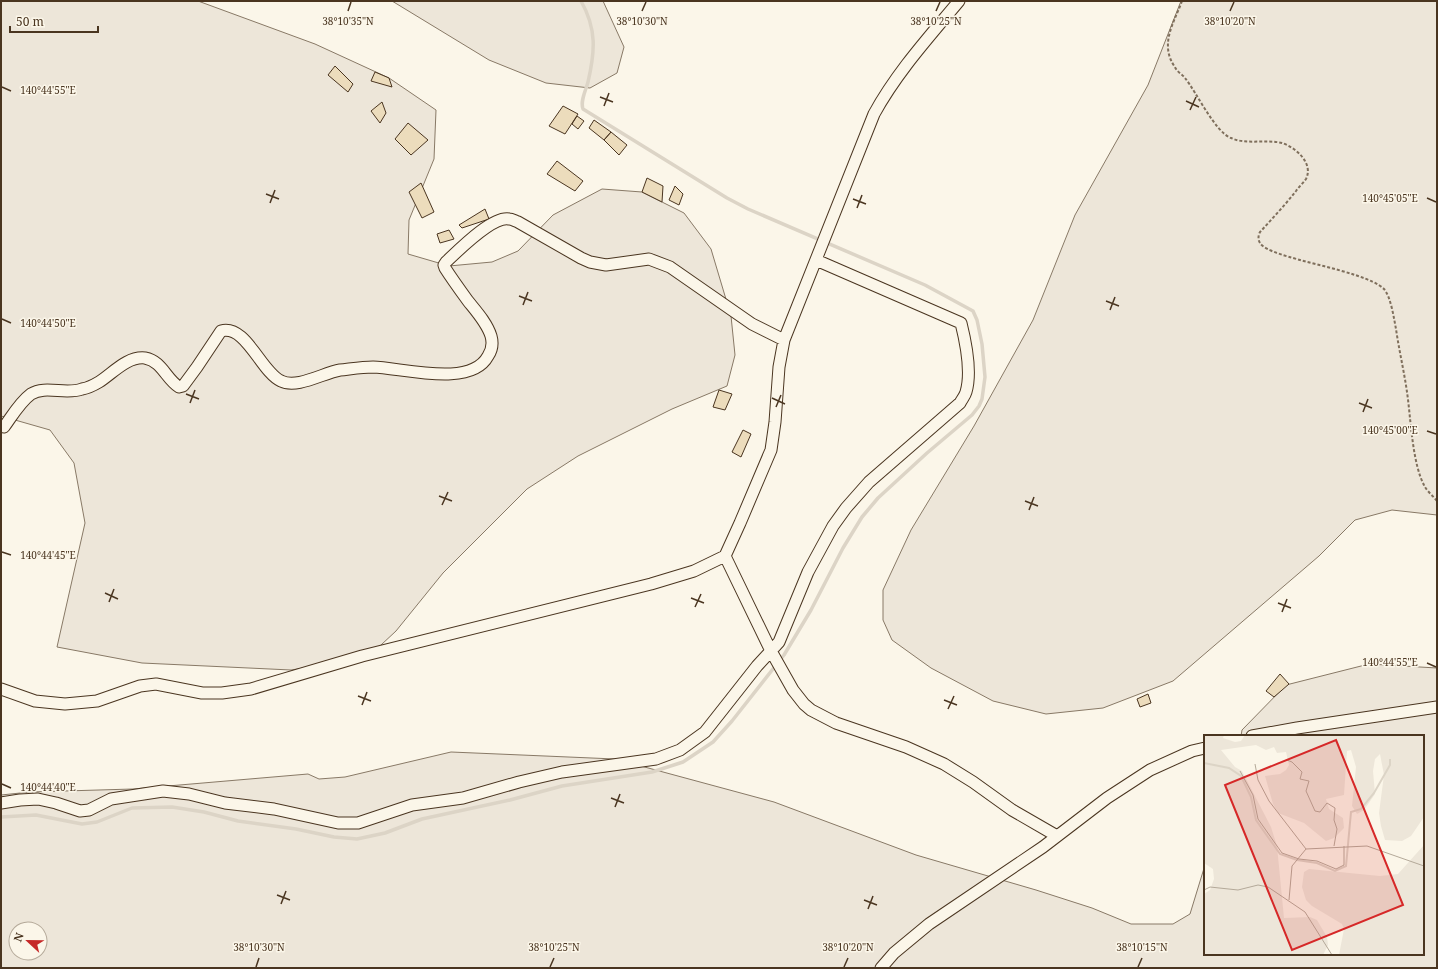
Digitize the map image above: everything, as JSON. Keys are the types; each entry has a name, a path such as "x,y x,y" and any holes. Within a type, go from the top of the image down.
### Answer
{"street":[{"path":"1,689 35,701 65,704 97,701 140,686 156,684 202,693 222,693 251,689 362,656 492,625 651,584 694,571 725,556 771,450 775,422 779,367 784,340 874,114 885,94 902,69 959,1"},
{"path":"4,427 18,407 32,394 44,390 73,392 82,390 98,383 126,363 140,358 145,358 157,364 175,385 179,387 183,386 198,367 221,331 226,330 237,334 249,345 270,372 281,382 295,383 339,370 373,367 446,374 458,374 469,371 478,367 488,357 492,347 491,337 480,317 449,275 444,265 463,246 486,228 505,219 518,222 590,262 606,265 649,259 670,267 752,324 784,340"},
{"path":"1,803 38,799 80,811 89,810 111,799 163,791 189,794 225,803 274,809 338,823 358,823 412,804 463,798 519,782 555,774 656,759 680,750 705,732 757,666 779,642 808,572 833,526 846,508 869,482 960,403 966,394 968,378 966,343 961,323 816,260"},
{"path":"725,556 771,651 793,690 804,704 836,723 906,747 944,764 1012,810 1057,836"},
{"path":"1258,735 1437,707"},
{"path":"881,968 894,953 929,924 1043,847 1107,798 1150,770 1192,751 1204,748"}],"path":[{"path":"1182,1 1169,38 1168,48 1172,62 1176,69 1185,78 1222,133 1230,138 1240,141 1268,141 1283,144 1301,154 1307,168 1306,179 1260,232 1258,237 1260,244 1279,254 1343,271 1365,279 1380,286 1386,291 1393,312 1418,470 1426,487 1437,501"}],"shaded area":[{"path":"1,1 198,1 315,44 389,78 436,110 434,159 409,220 408,254 449,266 492,262 518,251 553,215 602,189 642,192 684,213 711,249 731,316 735,355 727,386 672,409 578,456 527,489 443,573 396,631 367,658 291,670 142,663 57,647 85,523 74,463 50,430 1,416"},
{"path":"392,1 603,1 624,47 617,73 590,88 546,83 489,60"},
{"path":"1181,1 1437,1 1437,515 1392,510 1355,520 1319,556 1173,681 1103,708 1046,714 993,701 931,668 892,640 883,620 883,590 911,530 974,426 1033,320 1075,215 1148,85"},
{"path":"1369,664 1437,668 1437,968 1,968 1,795 30,792 133,789 308,774 319,779 345,777 451,752 615,759 774,802 916,855 1036,890 1092,908 1131,924 1173,924 1190,914 1204,868 1204,955 1424,955 1424,735 1241,735 1242,730 1286,685"}],"building":[{"path":"335,66 353,84 348,92 328,75"},
{"path":"375,72 389,78 392,87 371,81"},
{"path":"382,102 386,113 380,123 371,111"},
{"path":"563,106 578,114 565,134 549,126"},
{"path":"577,116 584,121 578,129 572,124"},
{"path":"594,120 611,132 604,140 589,128"},
{"path":"408,123 428,140 411,155 395,139"},
{"path":"611,132 627,145 619,155 604,140"},
{"path":"557,161 583,181 575,191 547,174"},
{"path":"647,178 663,186 662,202 642,192"},
{"path":"421,183 434,212 422,218 409,192"},
{"path":"675,186 683,194 679,205 669,200"},
{"path":"485,209 489,219 462,228 459,225"},
{"path":"449,230 454,239 440,243 437,234"},
{"path":"719,390 732,394 725,410 713,407"},
{"path":"743,430 751,434 741,457 732,452"},
{"path":"1280,674 1289,684 1274,697 1266,691"},
{"path":"1148,694 1151,703 1140,707 1137,699"}],"waterway":[{"path":"1,817 36,815 82,824 97,822 132,808 172,807 204,812 238,821 296,829 334,837 357,839 385,833 422,819 510,800 562,786 652,772 683,762 713,742 732,721 784,655 811,610 843,548 862,517 878,498 927,453 972,415 979,406 982,399 985,377 982,344 977,320 973,311 925,285 748,209 727,198 583,109 583,99 592,61 593,41 590,21 581,1"}]}
